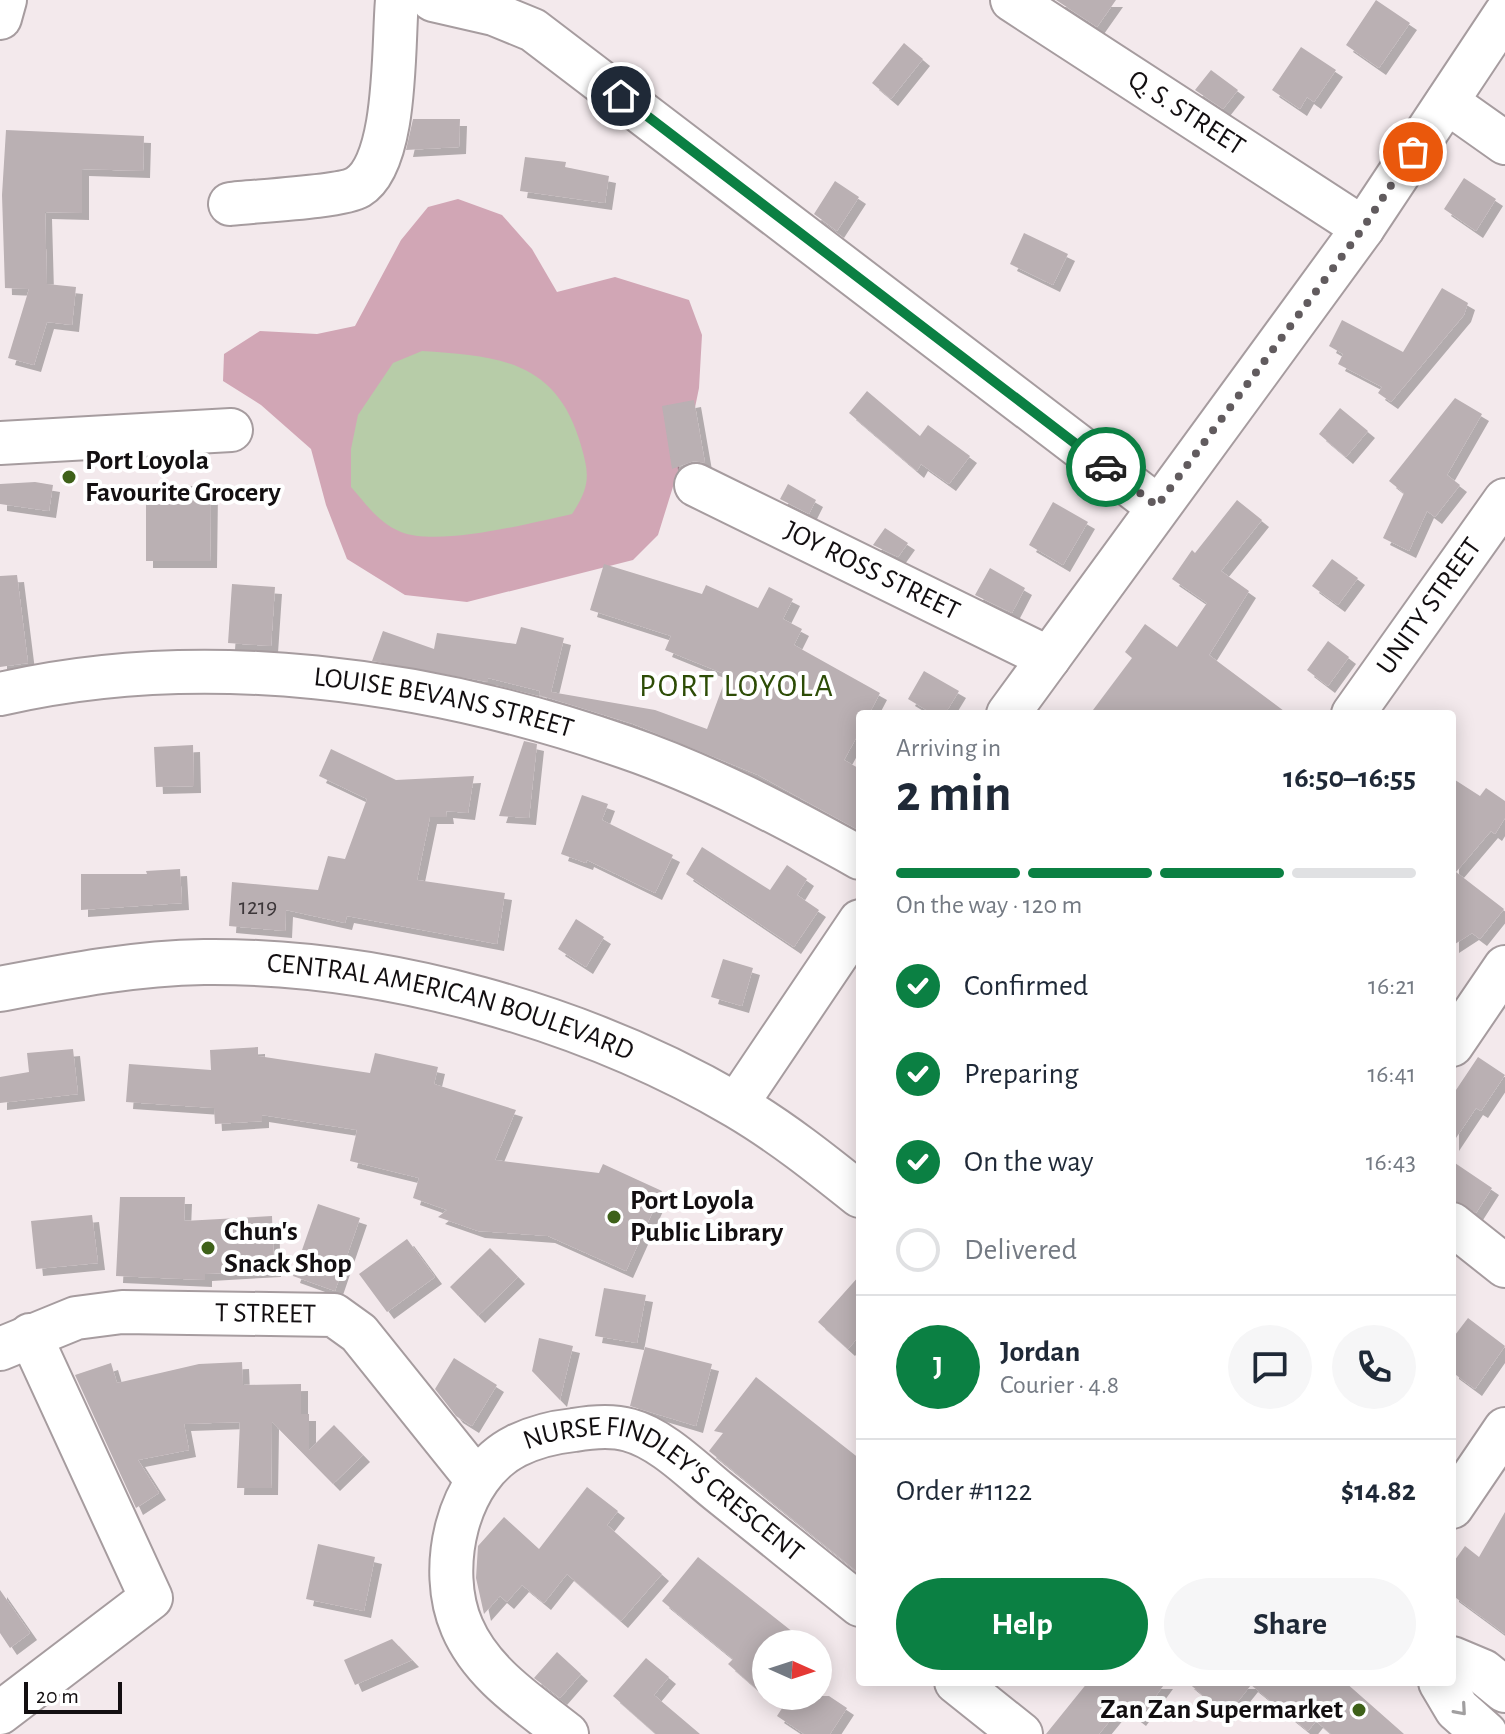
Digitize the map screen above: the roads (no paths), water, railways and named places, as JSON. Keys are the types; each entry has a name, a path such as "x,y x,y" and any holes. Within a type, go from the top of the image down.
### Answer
{"main road":[{"name":"CENTRAL AMERICAN BOULEVARD","path":"0,989 104,969 203,962 329,968 415,982 511,1009 623,1051 736,1105 796,1144 856,1192"},
{"path":"1456,1661 1483,1672 1505,1690"},
{"path":"1443,1686 1457,1709 1485,1734"}],"street":[{"path":"0,18 5,0"},
{"path":"230,204 357,188 377,168 386,138 397,0"},
{"path":"433,0 494,14 533,30 1157,506"},
{"name":"Q. S. STREET","path":"1012,0 1363,228"},
{"path":"1011,710 1363,228 1505,14"},
{"path":"1447,102 1505,143"},
{"path":"0,443 231,430"},
{"name":"JOY ROSS STREET","path":"696,485 1049,658"},
{"name":"UNITY STREET","path":"1356,710 1505,500"},
{"name":"LOUISE BEVANS STREET","path":"0,694 91,679 251,674 325,679 481,705 627,747 778,812 856,856"},
{"path":"736,1105 856,927"},
{"path":"1456,1039 1505,967"},
{"path":"1456,1227 1505,1266"},
{"name":"T STREET","path":"0,1713 151,1598 15,1342 76,1318 122,1312 334,1315 359,1333 477,1480"},
{"name":"NURSE FINDLEY'S CRESCENT","path":"567,1734 495,1677 463,1630 451,1597 452,1557 459,1522 477,1480 514,1446 553,1433 592,1427 628,1430 686,1465 856,1602"},
{"path":"1456,1501 1505,1429"},
{"path":"961,1686 1021,1734"}],"place":[{"name":"Port Loyola Favourite Grocery","path":"69,477"},
{"name":"Port Loyola Public Library","path":"614,1217"},
{"name":"Chun's Snack Shop","path":"208,1248"},
{"name":"Zan Zan Supermarket","path":"1359,1710"}],"district":[{"name":"PORT LOYOLA","path":"737,686"}]}
